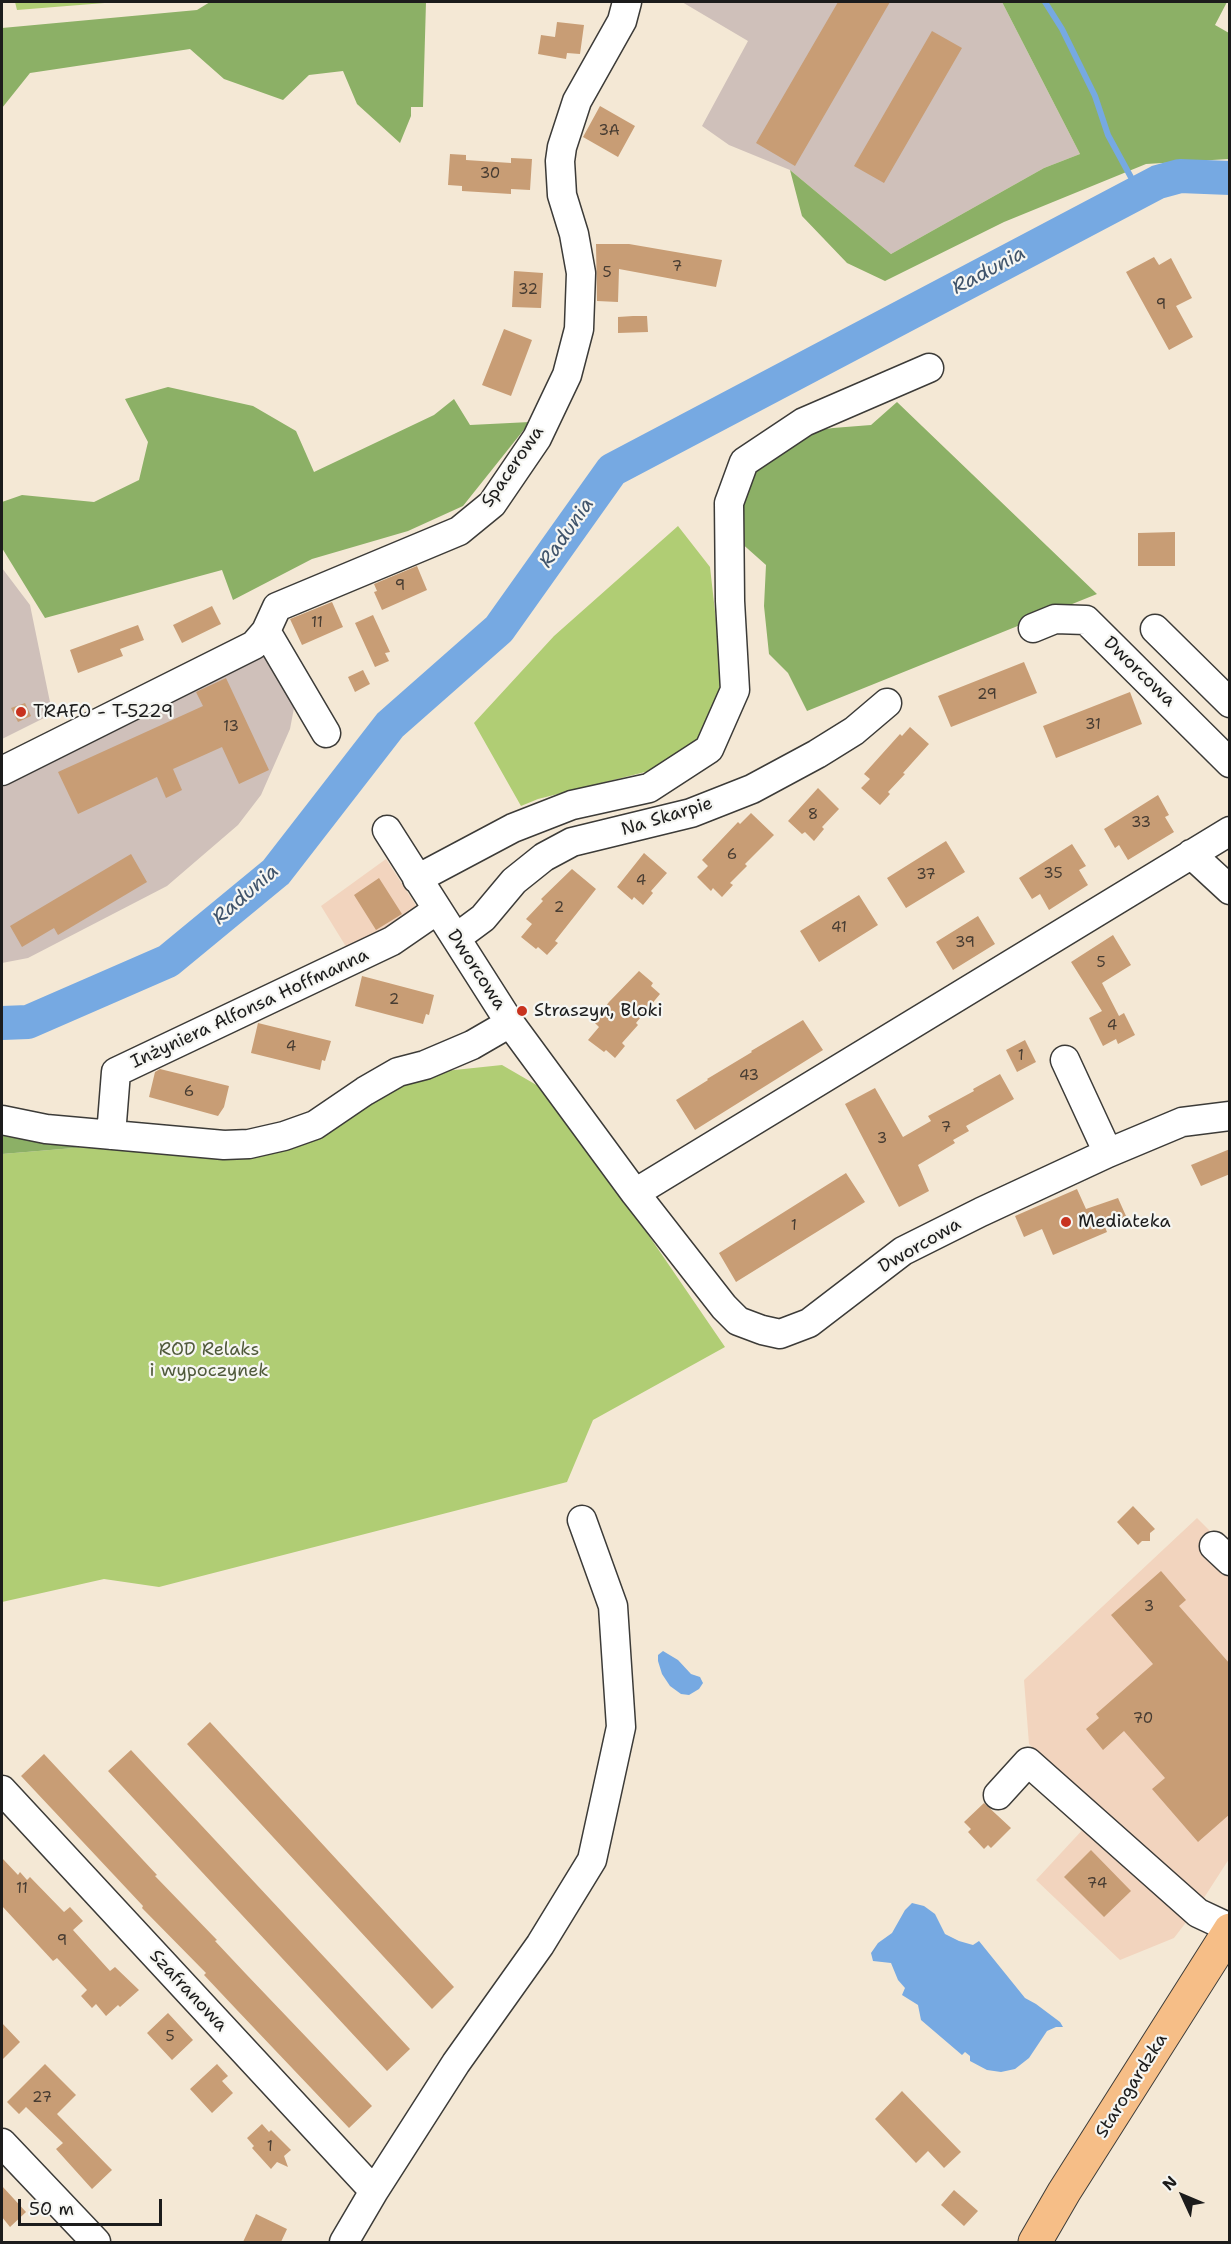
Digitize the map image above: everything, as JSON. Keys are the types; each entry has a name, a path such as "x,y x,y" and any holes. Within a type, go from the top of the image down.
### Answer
{"main road":[{"name":"Starogardzka","path":"1035,2242 1064,2192 1230,1929"}],"street":[{"name":"Spacerowa","path":"2,771 254,645 266,631 277,607 459,531 492,504 537,438 567,375 579,329 581,273 574,234 562,195 560,161 562,147 577,100 622,21 627,2"},
{"path":"417,879 532,820 572,805 649,788 709,749 735,690 730,601 729,503 744,462 804,422 929,368"},
{"name":"Dworcowa","path":"1033,628 1055,620 1086,620 1230,763"},
{"path":"1155,629 1230,703"},
{"path":"266,631 326,733"},
{"name":"Na Skarpie","path":"456,938 483,918 514,881 544,857 572,842 691,813 752,789 854,731 887,703"},
{"name":"Dworcowa","path":"387,830 510,1023 635,1193 724,1308 738,1321 762,1330 780,1334 809,1323 903,1251 1108,1152 1182,1122 1215,1116 1230,1116"},
{"path":"635,1193 1230,831"},
{"path":"1191,855 1230,890"},
{"name":"Inżyniera Alfonsa Hoffmanna","path":"111,1135 116,1072 392,941 436,910"},
{"path":"2,1120 46,1129 224,1145 249,1144 284,1136 315,1125 398,1072 425,1065 472,1045 510,1023"},
{"path":"1065,1059 1108,1152"},
{"path":"344,2242 456,2063 540,1945 592,1860 621,1727 613,1606 582,1520"},
{"path":"998,1795 1028,1762 1198,1913 1230,1929"},
{"name":"Szafranowa","path":"2,1790 374,2191"},
{"path":"2,2143 96,2242"}],"shaded area":[{"path":"682,2 1002,2 1080,154 1044,168 891,254 790,170 729,145 702,126 748,41"},
{"path":"2,568 30,605 51,707 48,716 2,739"},
{"path":"263,651 290,694 294,708 290,729 261,795 238,825 167,886 28,958 2,963 2,787 119,722"},
{"path":"386,859 424,918 353,958 321,906"},
{"path":"1197,1518 1229,1550 1229,1859 1200,1904 1174,1938 1120,1960 1036,1880 1099,1812 1029,1744 1024,1680"}],"green space":[{"path":"15,2 117,2 17,10"},
{"path":"210,2 426,2 423,107 411,107 411,116 400,143 357,104 343,71 309,75 283,100 224,79 190,49 30,73 2,108 2,28 197,10"},
{"path":"1002,2 1227,2 1215,25 1229,33 1229,159 1146,164 1004,222 885,281 847,263 802,216 790,170 891,254 1044,168 1080,154"},
{"path":"168,387 253,406 296,431 314,472 434,415 454,399 470,425 530,422 463,506 408,531 312,559 233,600 222,570 45,618 2,548 2,502 22,495 94,502 139,480 148,442 125,399"},
{"path":"897,402 1097,594 807,711 788,673 769,654 764,606 766,565 739,541 742,497 761,463 800,433 871,425"},
{"path":"678,526 710,567 722,674 715,714 691,749 661,768 538,799 521,806 474,723 554,636"},
{"name":"ROD Relaks i wypoczynek","path":"502,1065 552,1094 725,1347 593,1420 567,1482 159,1587 104,1579 2,1602 2,1154 134,1143 319,1134 426,1073"},
{"path":"2,1130 134,1143 2,1154"}],"water":[{"path":"663,1651 678,1660 691,1674 700,1677 703,1683 699,1689 689,1695 681,1694 670,1686 662,1674 658,1661 658,1655"},
{"path":"912,1903 924,1906 935,1914 945,1934 973,1945 979,1941 1025,1998 1060,2022 1063,2027 1047,2031 1029,2058 1015,2069 1001,2072 987,2070 970,2061 970,2056 965,2052 962,2055 921,2020 918,2005 902,1995 905,1988 898,1980 891,1963 873,1961 871,1953 878,1943 892,1933 905,1910"}],"building":[{"path":"838,2 890,2 795,166 756,143"},
{"path":"557,22 584,25 580,54 567,53 566,59 538,54 541,35 555,37"},
{"path":"932,31 962,48 884,183 854,166"},
{"path":"600,106 635,126 618,157 583,137"},
{"path":"450,154 466,155 466,160 511,163 511,158 532,159 530,190 511,189 511,194 462,191 462,186 448,185"},
{"path":"596,244 629,244 722,260 716,287 619,269 618,302 597,301"},
{"path":"1154,257 1159,265 1171,258 1192,298 1176,306 1193,337 1169,350 1126,272"},
{"path":"514,271 543,273 541,308 512,307"},
{"path":"647,316 648,332 618,333 618,317"},
{"path":"504,329 532,340 511,396 482,385"},
{"path":"1175,532 1175,566 1138,566 1138,533"},
{"path":"417,566 427,590 382,610 374,592 377,591 374,584"},
{"path":"332,602 343,627 302,645 290,619"},
{"path":"212,606 221,624 182,643 173,625"},
{"path":"373,615 390,652 385,653 389,661 375,667 355,623"},
{"path":"138,625 144,640 120,649 123,656 78,673 70,650"},
{"path":"1024,662 1037,693 951,727 938,696"},
{"path":"363,670 370,684 355,692 348,677"},
{"path":"226,678 269,770 239,784 222,747 173,769 182,790 166,798 157,777 78,814 58,772 203,706 196,692"},
{"path":"1130,692 1142,724 1056,758 1043,726"},
{"name":"TRAFO - T-5229","path":"25,703 31,716 18,722 11,708"},
{"path":"910,727 929,744 903,773 905,774 888,792 890,794 880,805 861,788 870,779 864,774 900,734 902,736"},
{"path":"818,788 839,809 822,827 824,829 814,841 788,821"},
{"path":"1158,795 1169,815 1165,817 1174,832 1128,860 1119,845 1115,848 1104,829"},
{"path":"751,813 774,835 745,864 747,866 730,883 733,885 722,897 713,888 711,891 697,877 708,866 702,860 738,822 740,824"},
{"path":"946,841 965,872 906,908 887,878"},
{"path":"1072,844 1086,866 1079,870 1088,885 1049,910 1040,894 1032,899 1019,878"},
{"path":"644,853 667,873 651,891 653,893 643,905 634,897 632,900 617,887"},
{"path":"131,854 147,882 58,935 54,928 22,947 10,926"},
{"path":"572,869 596,889 555,941 558,943 547,955 521,937 532,924 526,919 543,901 541,899"},
{"path":"379,878 402,914 376,930 354,895"},
{"path":"859,895 878,925 819,962 800,931"},
{"path":"978,916 995,944 953,970 936,942"},
{"path":"1113,935 1131,965 1102,983 1119,1016 1124,1013 1135,1035 1118,1044 1116,1039 1103,1046 1089,1018 1102,1011 1071,962"},
{"path":"639,971 653,983 651,986 660,994 636,1023 638,1025 622,1043 625,1046 615,1058 588,1040 599,1027 594,1022 609,1002"},
{"path":"362,976 434,995 429,1015 426,1014 423,1024 355,1006"},
{"path":"803,1020 823,1050 695,1130 676,1100"},
{"path":"258,1023 331,1041 320,1070 251,1053"},
{"path":"1025,1040 1036,1062 1017,1072 1006,1050"},
{"path":"160,1069 229,1086 224,1107 218,1116 149,1097 155,1072"},
{"path":"1000,1074 1014,1099 966,1126 969,1131 953,1140 955,1143 918,1165 929,1191 899,1207 845,1104 875,1088 903,1137 931,1121 928,1116"},
{"path":"1230,1149 1230,1174 1201,1186 1191,1165"},
{"path":"846,1173 865,1202 736,1282 719,1253"},
{"name":"Mediateka","path":"1077,1189 1086,1209 1118,1198 1126,1216 1105,1227 1107,1232 1053,1255 1042,1229 1024,1237 1015,1216"},
{"path":"1133,1506 1155,1529 1150,1533 1150,1541 1142,1541 1138,1545 1117,1522"},
{"path":"1161,1571 1186,1600 1179,1606 1230,1664 1230,1814 1198,1842 1152,1789 1165,1778 1124,1731 1103,1750 1086,1729 1099,1718 1096,1714 1153,1664 1111,1615"},
{"path":"210,1722 454,1987 432,2009 187,1744"},
{"path":"131,1750 410,2049 387,2071 108,1771"},
{"path":"44,1754 157,1875 155,1876 217,1940 215,1941 372,2106 349,2128 21,1776"},
{"path":"984,1803 1011,1828 991,1848 988,1845 984,1849 968,1832 971,1829 964,1822"},
{"path":"1091,1850 1131,1891 1104,1917 1064,1877"},
{"path":"2,1858 18,1875 20,1872 27,1880 30,1877 64,1912 70,1907 83,1921 73,1930 110,1971 115,1967 139,1990 106,2016 96,2004 92,2008 81,1996 87,1990 57,1958 53,1961 2,1906"},
{"path":"168,2013 193,2040 172,2060 147,2033"},
{"path":"2,2023 20,2042 2,2060"},
{"path":"45,2064 76,2095 57,2114 112,2170 92,2189 56,2149 63,2143 26,2107 19,2114 7,2102"},
{"path":"217,2064 228,2076 222,2081 233,2093 212,2113 190,2089"},
{"path":"902,2091 961,2152 944,2168 928,2151 916,2163 875,2119"},
{"path":"262,2124 291,2150 284,2156 288,2167 277,2162 271,2169 252,2148 254,2146 247,2138"},
{"path":"2,2186 26,2212 10,2227 2,2217"},
{"path":"954,2190 978,2211 964,2226 941,2205"},
{"path":"256,2214 287,2229 281,2242 243,2242"}],"waterway":[{"path":"1045,2 1062,29 1095,96 1108,135 1139,192"},
{"name":"Radunia","path":"2,1023 28,1022 168,961 276,872 390,725 499,629 612,470 1158,182 1180,176 1230,178"}],"place":[{"name":"TRAFO - T-5229","path":"21,712"},
{"name":"Straszyn, Bloki","path":"522,1011"},
{"name":"Mediateka","path":"1066,1222"}]}
